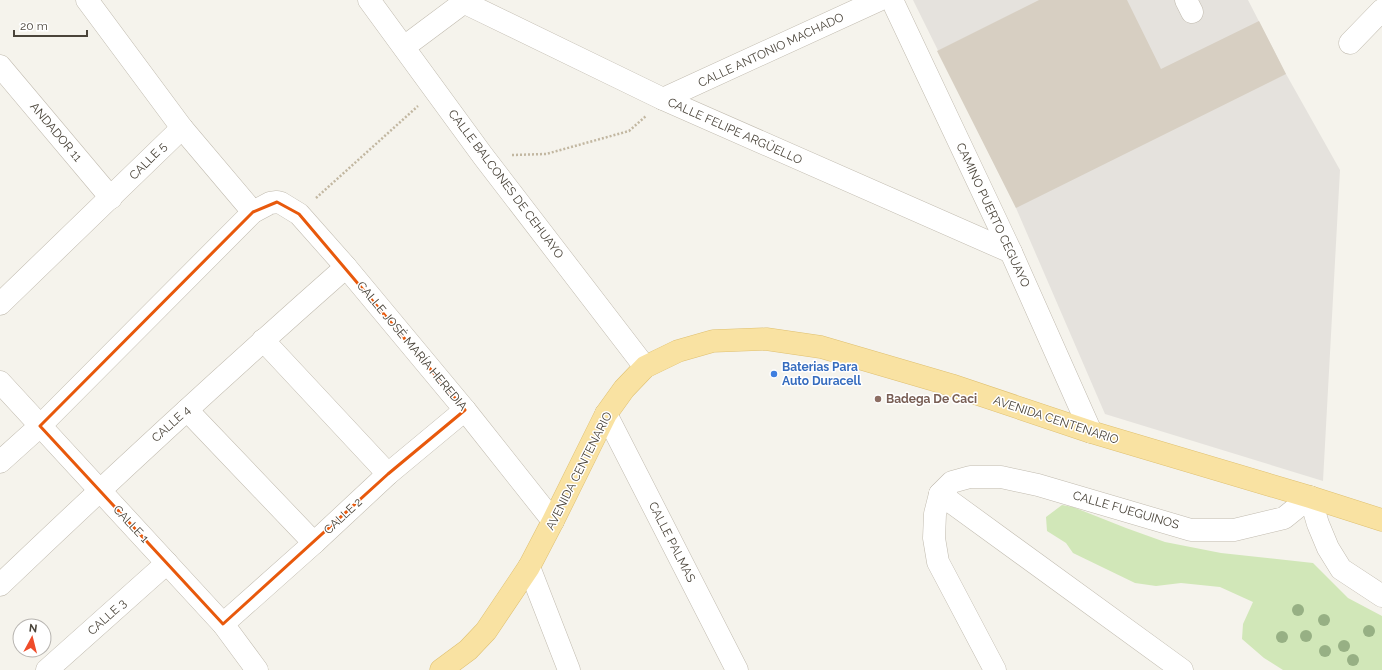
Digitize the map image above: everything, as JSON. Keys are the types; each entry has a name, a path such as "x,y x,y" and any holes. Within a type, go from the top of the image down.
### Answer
{"main road":[{"name":"AVENIDA CENTENARIO","path":"442,670 468,650 486,630 529,567 606,414 624,389 645,367 678,351 713,341 766,339 814,346 951,385 1091,432 1382,520"}],"street":[{"path":"0,462 40,426 253,212 182,128 87,0"},
{"name":"CALLE BALCONES DE CEHUAYO","path":"369,0 436,89 483,156 645,367"},
{"name":"CALLE ANTONIO MACHADO","path":"663,99 879,0"},
{"name":"CAMINO PUERTO CEGUAYO","path":"892,0 1011,252 1091,432"},
{"path":"404,47 465,1"},
{"name":"CALLE FELIPE ARGÜELLO","path":"465,1 663,99 1011,252"},
{"path":"1350,43 1382,10"},
{"name":"ANDADOR 11","path":"0,66 111,198"},
{"name":"CALLE 5","path":"0,304 182,128"},
{"name":"CALLE JOSÉ MARÍA HEREDIA","path":"253,212 270,203 277,202 299,214 465,410 553,521"},
{"name":"CALLE 4","path":"0,585 99,490 263,340 346,268"},
{"path":"263,340 388,474"},
{"name":"CALLE 1","path":"0,382 223,624 257,670"},
{"path":"187,410 314,543"},
{"name":"CALLE 2","path":"223,624 314,543 388,474 465,410"},
{"name":"CALLE PALMAS","path":"606,414 737,670"},
{"name":"CALLE FUEGUINOS","path":"940,494 952,482 970,477 1001,477 1038,485 1192,530 1234,530 1284,518 1310,497"},
{"path":"995,670 938,562 934,538 936,514 940,494 1182,670"},
{"path":"1310,497 1318,524 1328,548 1341,569 1382,596"},
{"name":"CALLE 3","path":"47,670 167,564"},
{"path":"529,567 568,670"}],"path":[{"path":"299,214 436,89"},
{"path":"483,156 546,154 629,131 663,99"}],"highlighted area":[{"path":"277,202 299,214 465,410 388,474 223,624 40,426 253,212"}],"shaded area":[{"path":"913,0 1248,0 1286,74 1340,170 1323,481 1105,414 1016,208"}],"green space":[{"path":"1062,505 1073,507 1165,542 1221,553 1313,563 1348,598 1382,616 1382,670 1283,670 1264,658 1242,639 1243,624 1253,602 1220,587 1181,583 1156,586 1135,583 1073,553 1066,543 1047,531 1046,517"}],"building":[{"path":"1039,0 1127,0 1161,69 1259,21 1286,74 1016,208 937,51"}],"place":[{"name":"Baterias Para Auto Duracell","path":"774,374"},
{"name":"Badega De Caci","path":"878,399"}]}
